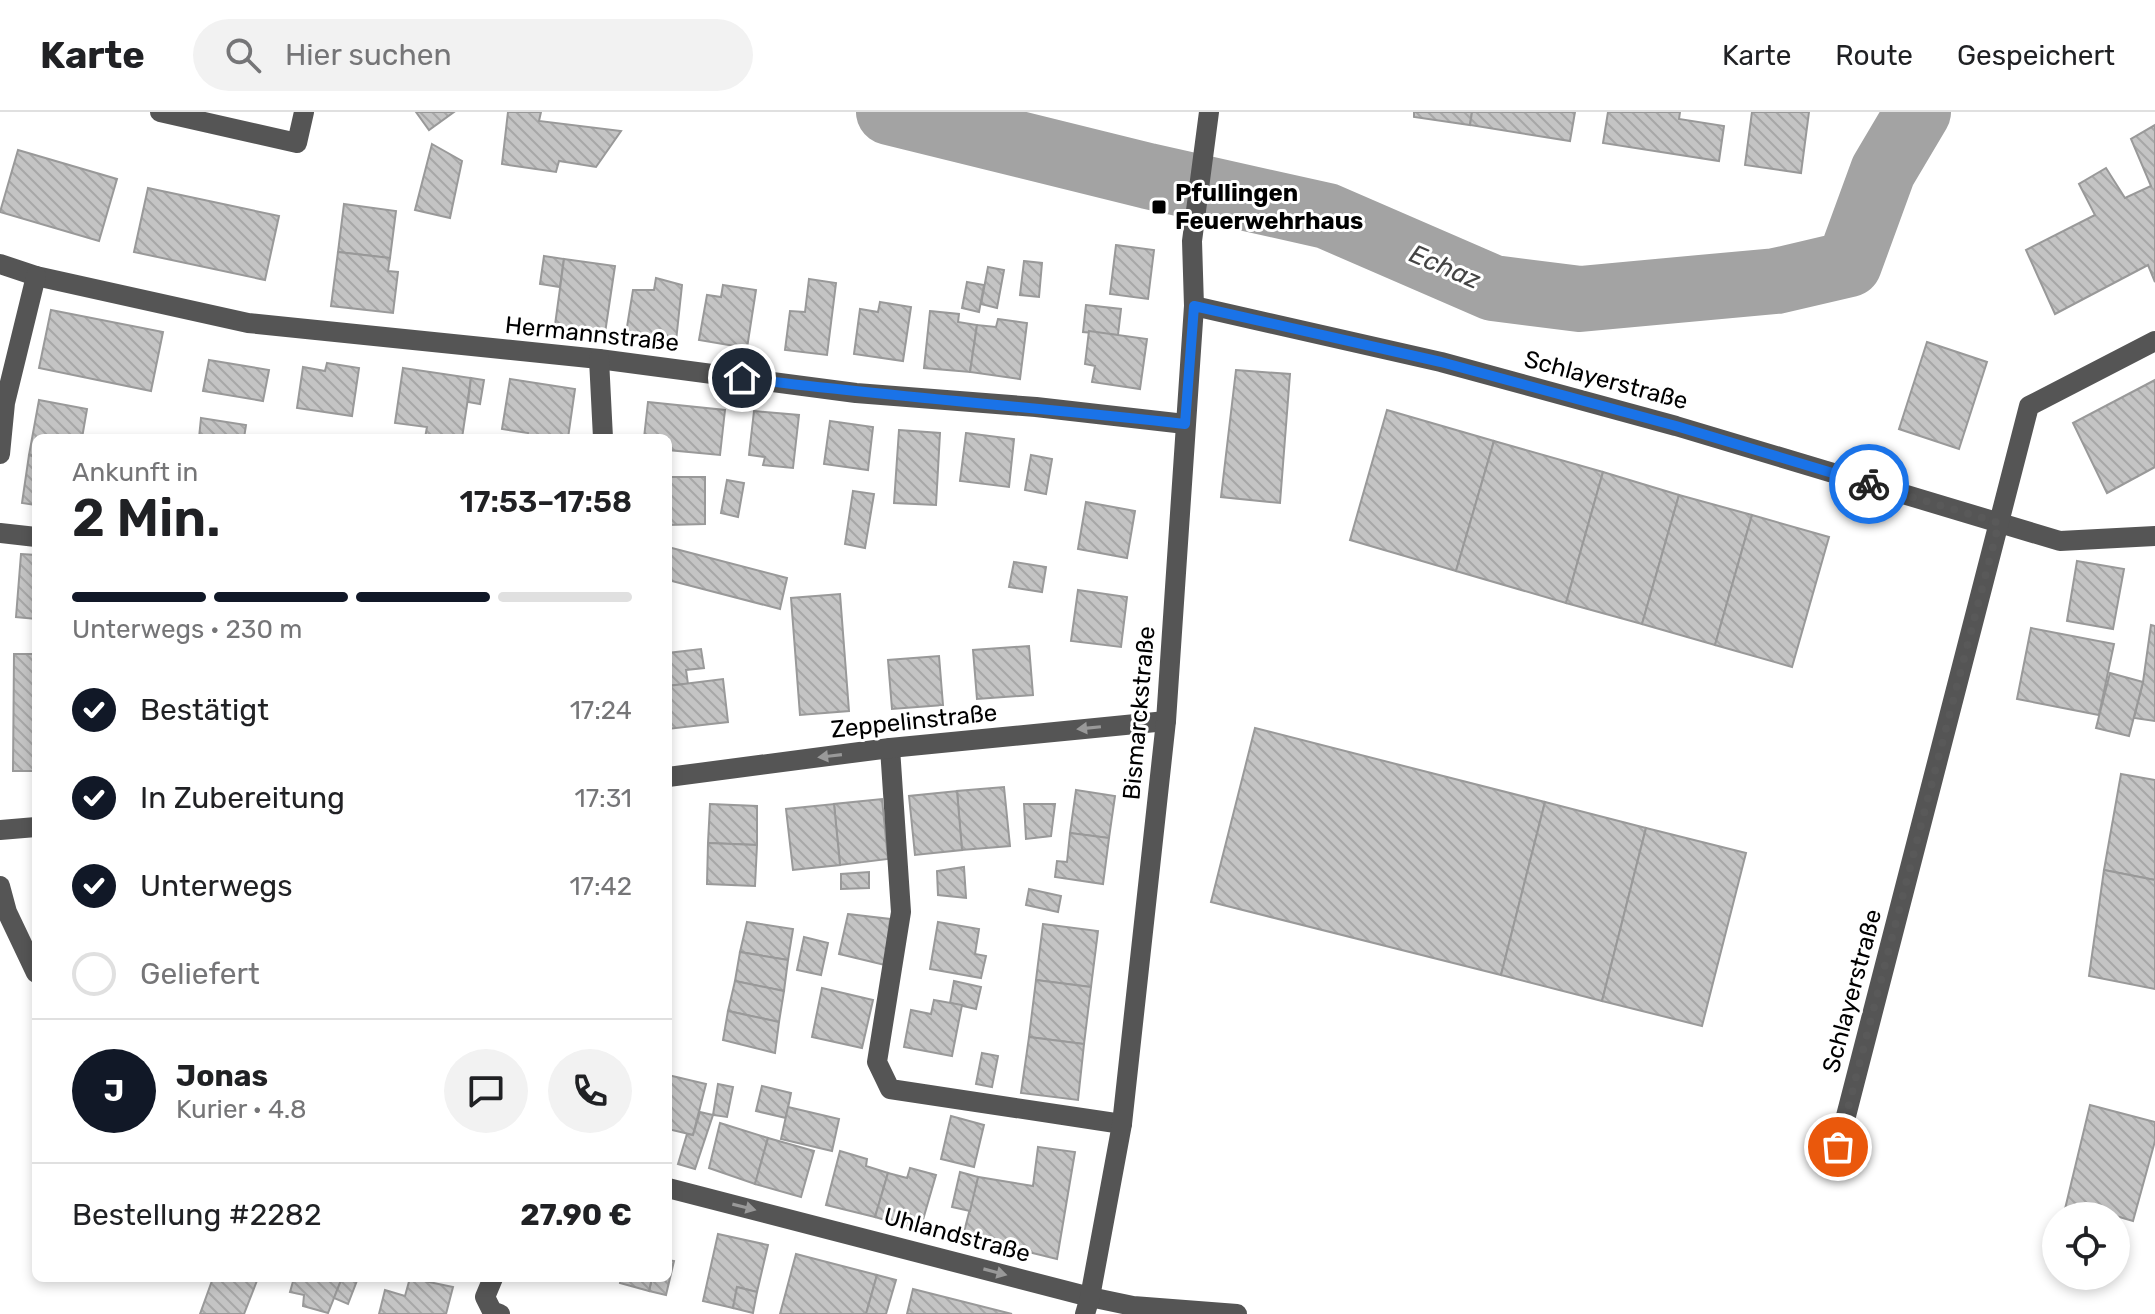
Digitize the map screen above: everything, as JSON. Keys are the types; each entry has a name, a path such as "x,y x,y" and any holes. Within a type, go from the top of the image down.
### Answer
{"street":[{"path":"160,112 297,143 304,112"},
{"name":"Bismarckstraße","path":"1087,1306 1122,1124 1166,721 1194,306 1192,241 1209,116"},
{"name":"Hermannstraße","path":"0,264 36,276 248,323 599,359 856,393 1036,407 1185,424"},
{"path":"0,454 5,403 36,276"},
{"name":"Schlayerstraße","path":"1194,306 1441,362 1676,426 2060,541 2155,536"},
{"name":"Schlayerstraße","path":"1838,1147 2029,406 2155,341"},
{"path":"599,359 603,434"},
{"path":"0,533 32,537"},
{"name":"Zeppelinstraße","path":"672,776 890,748 1166,721"},
{"path":"890,748 901,912 877,1062 890,1089 1122,1124"},
{"path":"0,830 32,827"},
{"path":"0,886 7,912 32,965"},
{"name":"Uhlandstraße","path":"672,1189 1087,1306 1133,1306 1237,1314"},
{"path":"491,1282 485,1297 492,1311 500,1314"}],"building":[{"path":"416,112 454,112 429,130"},
{"path":"508,112 541,112 539,121 621,131 596,167 559,161 556,172 502,164"},
{"path":"1414,112 1472,112 1470,125 1414,117"},
{"path":"1472,112 1575,112 1570,141 1470,125"},
{"path":"1608,112 1680,112 1679,119 1724,126 1719,161 1603,143"},
{"path":"1752,112 1809,112 1801,173 1745,165"},
{"path":"2155,125 2155,282 2148,265 2055,314 2026,250 2095,215 2079,184 2106,168 2125,198 2151,186 2131,139"},
{"path":"432,144 462,161 450,218 415,210"},
{"path":"18,150 117,179 99,241 0,212"},
{"path":"148,188 279,216 265,280 134,252"},
{"path":"344,204 396,211 390,258 338,252"},
{"path":"1116,245 1154,250 1148,299 1110,294"},
{"path":"338,252 390,258 388,271 398,272 393,313 331,306"},
{"path":"544,256 564,259 560,287 540,284"},
{"path":"564,259 615,266 605,333 555,325"},
{"path":"1024,261 1042,263 1039,297 1020,295"},
{"path":"988,267 1004,270 997,308 981,304"},
{"path":"656,278 682,285 676,341 626,333 633,290 654,290"},
{"path":"809,279 836,283 827,355 785,350 790,311 805,312"},
{"path":"967,282 984,285 979,312 962,308"},
{"path":"723,285 756,290 747,348 699,340 707,295 721,297"},
{"path":"880,302 911,307 903,361 854,354 860,309 878,312"},
{"path":"1086,305 1121,309 1118,335 1083,332"},
{"path":"51,310 163,332 151,391 39,368"},
{"path":"930,311 959,314 958,322 977,325 970,372 924,368"},
{"path":"998,319 1027,323 1020,379 970,372 977,325 996,327"},
{"path":"1089,331 1147,339 1140,389 1092,382 1095,366 1085,364"},
{"path":"1927,342 1987,362 1959,449 1899,429"},
{"path":"209,360 269,370 263,401 203,391"},
{"path":"327,363 359,368 352,416 297,408 303,367 325,371"},
{"path":"403,368 471,378 463,434 426,434 427,427 395,423"},
{"path":"1236,370 1290,374 1280,503 1221,497"},
{"path":"471,378 484,380 480,404 468,402"},
{"path":"510,379 575,389 569,434 528,434 502,429"},
{"path":"2155,380 2155,467 2107,493 2073,423"},
{"path":"39,400 87,409 83,434 33,434"},
{"path":"648,402 725,410 720,455 672,450 672,434 644,434"},
{"path":"1387,410 1494,441 1456,571 1350,540"},
{"path":"754,411 799,415 793,468 763,465 765,457 749,455"},
{"path":"201,418 246,425 245,434 199,434"},
{"path":"830,421 873,427 868,470 824,464"},
{"path":"899,430 940,433 936,505 894,503"},
{"path":"966,433 1014,439 1009,487 960,481"},
{"path":"1494,441 1603,472 1566,603 1456,571"},
{"path":"29,455 32,456 32,504 22,503"},
{"path":"1031,455 1052,459 1046,494 1025,490"},
{"path":"1603,472 1679,495 1642,624 1566,603"},
{"path":"672,477 705,477 705,524 672,525"},
{"path":"727,480 744,483 738,517 721,513"},
{"path":"853,491 874,494 865,548 845,544"},
{"path":"1679,495 1752,515 1715,645 1642,624"},
{"path":"1086,502 1135,511 1127,558 1078,549"},
{"path":"1752,515 1829,537 1792,667 1715,645"},
{"path":"672,548 787,578 780,609 672,581"},
{"path":"21,554 32,555 32,619 16,617"},
{"path":"2077,561 2124,569 2113,629 2067,621"},
{"path":"1014,562 1046,567 1042,592 1009,587"},
{"path":"1078,590 1127,597 1121,647 1071,641"},
{"path":"840,594 849,711 800,715 791,598"},
{"path":"2151,625 2155,626 2155,721 2134,718"},
{"path":"2031,628 2114,644 2099,715 2017,699"},
{"path":"1029,646 1033,695 977,699 973,650"},
{"path":"701,649 704,668 686,670 688,684 672,686 672,653"},
{"path":"14,654 32,654 32,771 13,771"},
{"path":"939,656 943,705 892,709 888,660"},
{"path":"2110,673 2143,682 2129,736 2096,728"},
{"path":"723,679 728,722 672,729 672,685"},
{"path":"1255,728 1545,802 1501,975 1211,902"},
{"path":"2121,774 2155,780 2155,880 2104,870"},
{"path":"1004,787 1010,846 962,850 957,791"},
{"path":"1076,790 1115,796 1109,838 1070,833"},
{"path":"957,791 962,850 915,855 909,796"},
{"path":"882,799 888,859 840,865 834,804"},
{"path":"1545,802 1646,828 1602,1001 1501,975"},
{"path":"710,804 757,806 757,845 708,843"},
{"path":"834,804 840,865 793,870 786,809"},
{"path":"1024,804 1055,804 1051,836 1026,839"},
{"path":"1646,828 1746,853 1702,1026 1602,1001"},
{"path":"1070,833 1109,838 1103,884 1055,877 1057,861 1067,862"},
{"path":"708,843 757,845 755,886 707,884"},
{"path":"964,867 966,898 938,895 937,871"},
{"path":"2104,870 2155,880 2155,989 2089,976"},
{"path":"869,872 869,888 841,889 841,874"},
{"path":"1029,889 1061,896 1058,912 1026,905"},
{"path":"848,914 890,919 885,965 839,954"},
{"path":"747,922 793,929 788,960 740,952"},
{"path":"938,922 979,929 975,954 986,956 981,978 930,969"},
{"path":"1043,924 1098,931 1091,987 1036,980"},
{"path":"804,937 828,943 821,975 797,970"},
{"path":"740,952 788,960 784,991 735,981"},
{"path":"1036,980 1091,987 1084,1044 1029,1037"},
{"path":"735,981 784,991 779,1022 728,1011"},
{"path":"954,981 981,987 976,1009 950,1003"},
{"path":"822,988 873,1000 862,1048 812,1037"},
{"path":"934,1000 962,1005 952,1056 904,1047 911,1010 931,1014"},
{"path":"728,1011 779,1022 775,1053 723,1040"},
{"path":"1029,1037 1084,1044 1078,1100 1021,1093"},
{"path":"982,1053 998,1056 992,1087 976,1084"},
{"path":"672,1076 706,1084 693,1135 672,1130"},
{"path":"718,1084 733,1087 727,1117 713,1115"},
{"path":"762,1086 791,1093 786,1118 756,1111"},
{"path":"2090,1105 2155,1122 2155,1141 2133,1221 2130,1220 2130,1202 2067,1202"},
{"path":"788,1107 839,1119 832,1151 781,1139"},
{"path":"700,1112 713,1115 695,1169 678,1164 687,1134 693,1135"},
{"path":"951,1116 984,1125 974,1167 941,1159"},
{"path":"720,1123 768,1138 755,1184 709,1168"},
{"path":"768,1138 814,1151 801,1197 755,1184"},
{"path":"1038,1147 1075,1152 1057,1259 963,1236 978,1177 1033,1186"},
{"path":"840,1151 867,1159 866,1166 888,1173 875,1217 826,1205"},
{"path":"910,1168 936,1175 920,1230 875,1217 888,1173 907,1178"},
{"path":"960,1172 978,1177 970,1211 952,1207"},
{"path":"718,1234 768,1245 757,1292 737,1287 733,1308 703,1301"},
{"path":"796,1254 877,1275 866,1314 780,1314"},
{"path":"877,1275 896,1280 886,1314 866,1314"},
{"path":"212,1282 256,1282 244,1314 200,1314"},
{"path":"293,1282 340,1282 328,1313 303,1306 304,1295 290,1292"},
{"path":"340,1282 356,1282 348,1304 334,1298"},
{"path":"409,1282 453,1287 446,1314 379,1314 385,1290 405,1296"},
{"path":"620,1282 651,1282 649,1291"},
{"path":"651,1282 669,1282 666,1295 649,1291"},
{"path":"737,1287 757,1292 753,1313 733,1308"},
{"path":"913,1289 1012,1314 907,1314"}],"waterway":[{"name":"Echaz","path":"889,112 1148,176 1327,216 1493,288 1580,299 1776,281 1849,264 1883,171 1918,112"}],"way so far":[{"path":"1838,1147 1999,523 1869,484"}],"place":[{"name":"Pfullingen Feuerwehrhaus","path":"1159,207"}],"route":[{"path":"742,378 856,393 1036,407 1185,424 1194,306 1441,362 1676,426 1869,484"}]}
